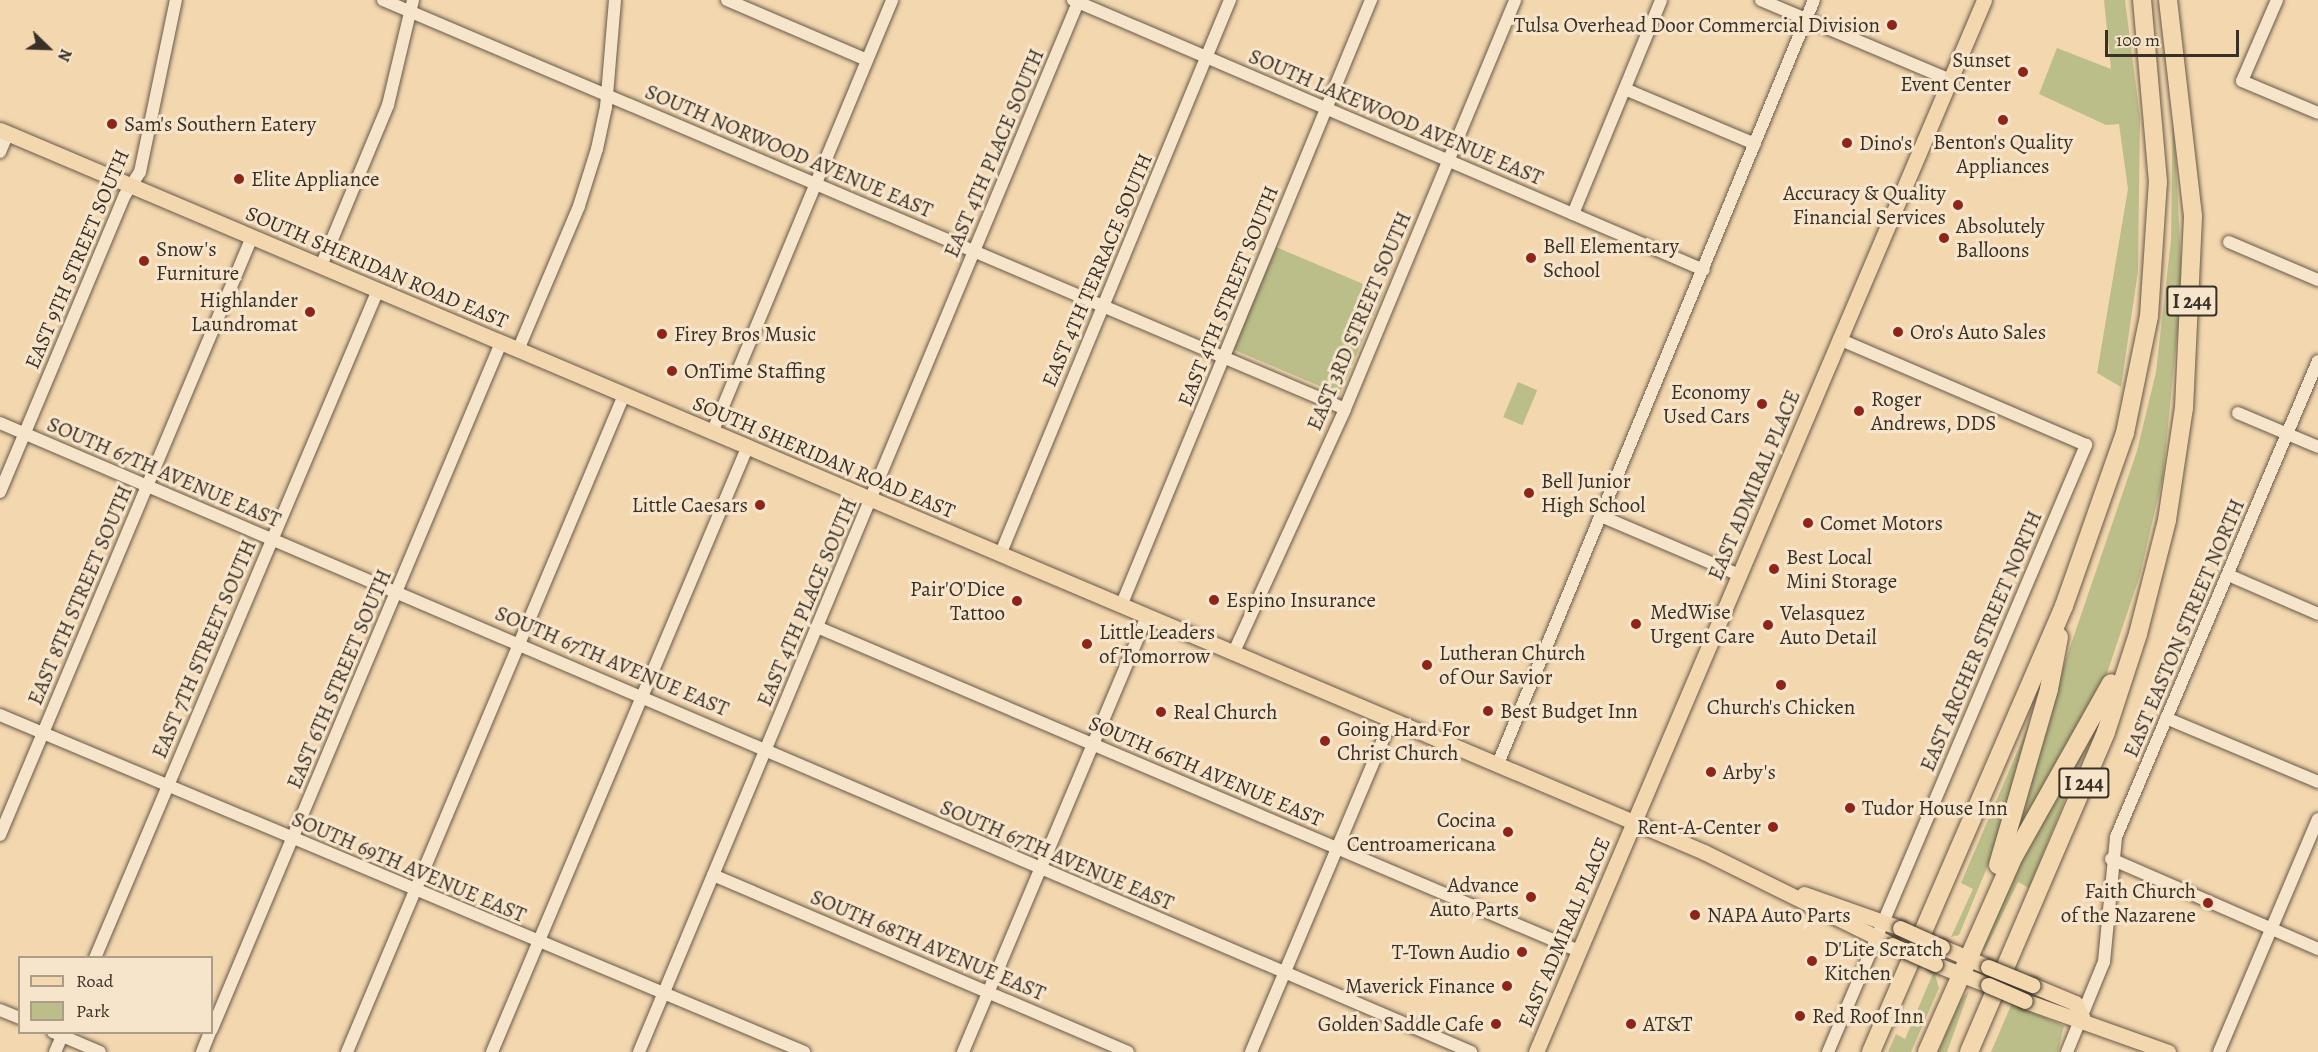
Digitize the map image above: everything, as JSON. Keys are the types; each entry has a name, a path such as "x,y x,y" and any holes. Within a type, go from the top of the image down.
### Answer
{"highway":[{"name":"I 244","path":"1871,1052 2064,606 2125,433 2149,316 2158,182 2142,0"},
{"name":"I 244","path":"1970,1052 2106,732 2148,599 2177,463 2193,282 2188,155 2168,0"},
{"path":"1917,1052 2014,856 2100,709 2148,599"},
{"path":"1927,1052 2014,820 2049,689 2064,606"}],"main road":[{"name":"EAST ADMIRAL PLACE","path":"1536,1052 1984,0"},
{"name":"SOUTH SHERIDAN ROAD EAST","path":"4,131 1633,822 1783,888"},
{"path":"1783,888 1883,921 1942,947 1988,986 2067,1018 2082,1017 2168,1052"},
{"path":"1783,888 1876,938 1935,963 1988,968 2075,1003 2082,1017"}],"street":[{"name":"EAST 9TH STREET SOUTH","path":"0,492 146,149 176,0"},
{"name":"SOUTH NORWOOD AVENUE EAST","path":"383,0 413,6 607,95 1345,409"},
{"path":"518,350 579,206 607,95 615,0"},
{"path":"727,0 867,60"},
{"path":"712,433 892,0"},
{"name":"EAST 4TH TERRACE SOUTH","path":"1000,555 1230,0"},
{"name":"EAST 4TH STREET SOUTH","path":"1122,606 1371,0"},
{"name":"EAST 3RD STREET SOUTH","path":"1233,654 1345,409 1515,0"},
{"path":"1573,214 1661,0"},
{"path":"1761,0 1950,80"},
{"path":"1497,766 1814,0"},
{"path":"2277,0 2242,81 2318,113"},
{"name":"SOUTH LAKEWOOD AVENUE EAST","path":"1077,1 1704,270"},
{"name":"EAST 4TH PLACE SOUTH","path":"639,1052 975,251 1077,1"},
{"path":"321,266 388,105 413,6"},
{"path":"1625,89 1755,144"},
{"path":"0,152 4,131"},
{"name":"EAST 8TH STREET SOUTH","path":"0,835 252,237"},
{"path":"2229,242 2318,280"},
{"name":"EAST 7TH STREET SOUTH","path":"95,956 378,290"},
{"name":"EAST ARCHER STREET NORTH","path":"1828,1052 2086,445 1839,339"},
{"name":"EAST 6TH STREET SOUTH","path":"213,1026 501,343"},
{"name":"EAST EASTON STREET NORTH","path":"2067,1052 2105,954 2111,860 2166,718 2318,362"},
{"path":"347,1052 624,395"},
{"path":"2238,413 2318,447"},
{"name":"SOUTH 67TH AVENUE EAST","path":"0,423 1472,1052"},
{"path":"492,1052 747,448"},
{"path":"1601,516 1739,575"},
{"path":"2228,575 2318,614"},
{"path":"963,1052 1147,617"},
{"name":"SOUTH 66TH AVENUE EAST","path":"817,627 1579,951"},
{"name":"SOUTH 69TH AVENUE EAST","path":"0,715 538,944 804,1052"},
{"path":"2166,718 2318,782"},
{"path":"1251,1052 1391,721"},
{"path":"2219,1052 2318,819"},
{"path":"2111,860 2318,949"},
{"name":"SOUTH 68TH AVENUE EAST","path":"712,875 1128,1052"},
{"path":"0,1010 18,1017"},
{"path":"55,1052 60,1034 100,1052"},
{"name":"EAST 6TH STREET SOUTH","path":"202,1052 210,1034"}],"green space":[{"path":"2104,0 2125,0 2140,117 2138,271 2121,387 2097,373 2128,189 2119,124 2106,125 2039,94 2057,48 2111,69"},
{"path":"2173,102 2182,284 2163,476 2140,575 2101,691 2013,840 2052,700 2137,451 2156,372 2171,240"},
{"path":"1276,247 1383,292 1339,395 1233,349"},
{"path":"1518,382 1537,390 1522,425 1503,417"},
{"path":"2036,708 2006,822 1959,935 1951,937 1973,889 1961,883"},
{"path":"2091,735 2029,888 2018,882 1984,952 1982,942 2009,880"},
{"path":"1934,971 1939,988 1911,1052 1888,1052 1896,1034 1905,1039"},
{"path":"1969,991 1947,1052 1938,1052 1961,999"},
{"path":"2012,1003 2064,1026 2058,1052 1991,1052"}],"place":[{"name":"Tulsa Overhead Door Commercial Division","path":"1892,25"},
{"name":"Sunset Event Center","path":"2023,72"},
{"name":"Benton's Quality Appliances","path":"2003,120"},
{"name":"Sam's Southern Eatery","path":"112,124"},
{"name":"Dino's","path":"1847,143"},
{"name":"Elite Appliance","path":"239,179"},
{"name":"Accuracy & Quality Financial Services","path":"1958,205"},
{"name":"Absolutely Balloons","path":"1944,238"},
{"name":"Bell Elementary School","path":"1531,258"},
{"name":"Snow's Furniture","path":"144,261"},
{"name":"Highlander Laundromat","path":"310,312"},
{"name":"Oro's Auto Sales","path":"1898,332"},
{"name":"Firey Bros Music","path":"662,334"},
{"name":"OnTime Staffing","path":"672,371"},
{"name":"Economy Used Cars","path":"1762,404"},
{"name":"Roger Andrews, DDS","path":"1859,411"},
{"name":"Bell Junior High School","path":"1529,493"},
{"name":"Little Caesars","path":"760,505"},
{"name":"Comet Motors","path":"1808,523"},
{"name":"Best Local Mini Storage","path":"1774,569"},
{"name":"Espino Insurance","path":"1214,600"},
{"name":"Pair'O'Dice Tattoo","path":"1017,601"},
{"name":"MedWise Urgent Care","path":"1636,624"},
{"name":"Velasquez Auto Detail","path":"1768,625"},
{"name":"Little Leaders of Tomorrow","path":"1087,644"},
{"name":"Lutheran Church of Our Savior","path":"1427,665"},
{"name":"Church's Chicken","path":"1781,685"},
{"name":"Best Budget Inn","path":"1488,711"},
{"name":"Real Church","path":"1161,712"},
{"name":"Going Hard For Christ Church","path":"1325,741"},
{"name":"Arby's","path":"1711,772"},
{"name":"Tudor House Inn","path":"1850,808"},
{"name":"Rent-A-Center","path":"1773,827"},
{"name":"Cocina Centroamericana","path":"1508,832"},
{"name":"Advance Auto Parts","path":"1531,897"},
{"name":"Faith Church of the Nazarene","path":"2208,903"},
{"name":"NAPA Auto Parts","path":"1695,915"},
{"name":"T-Town Audio","path":"1522,952"},
{"name":"D'Lite Scratch Kitchen","path":"1812,961"},
{"name":"Maverick Finance","path":"1507,986"},
{"name":"Red Roof Inn","path":"1800,1016"},
{"name":"Golden Saddle Cafe","path":"1496,1024"},
{"name":"AT&T","path":"1631,1024"}]}
